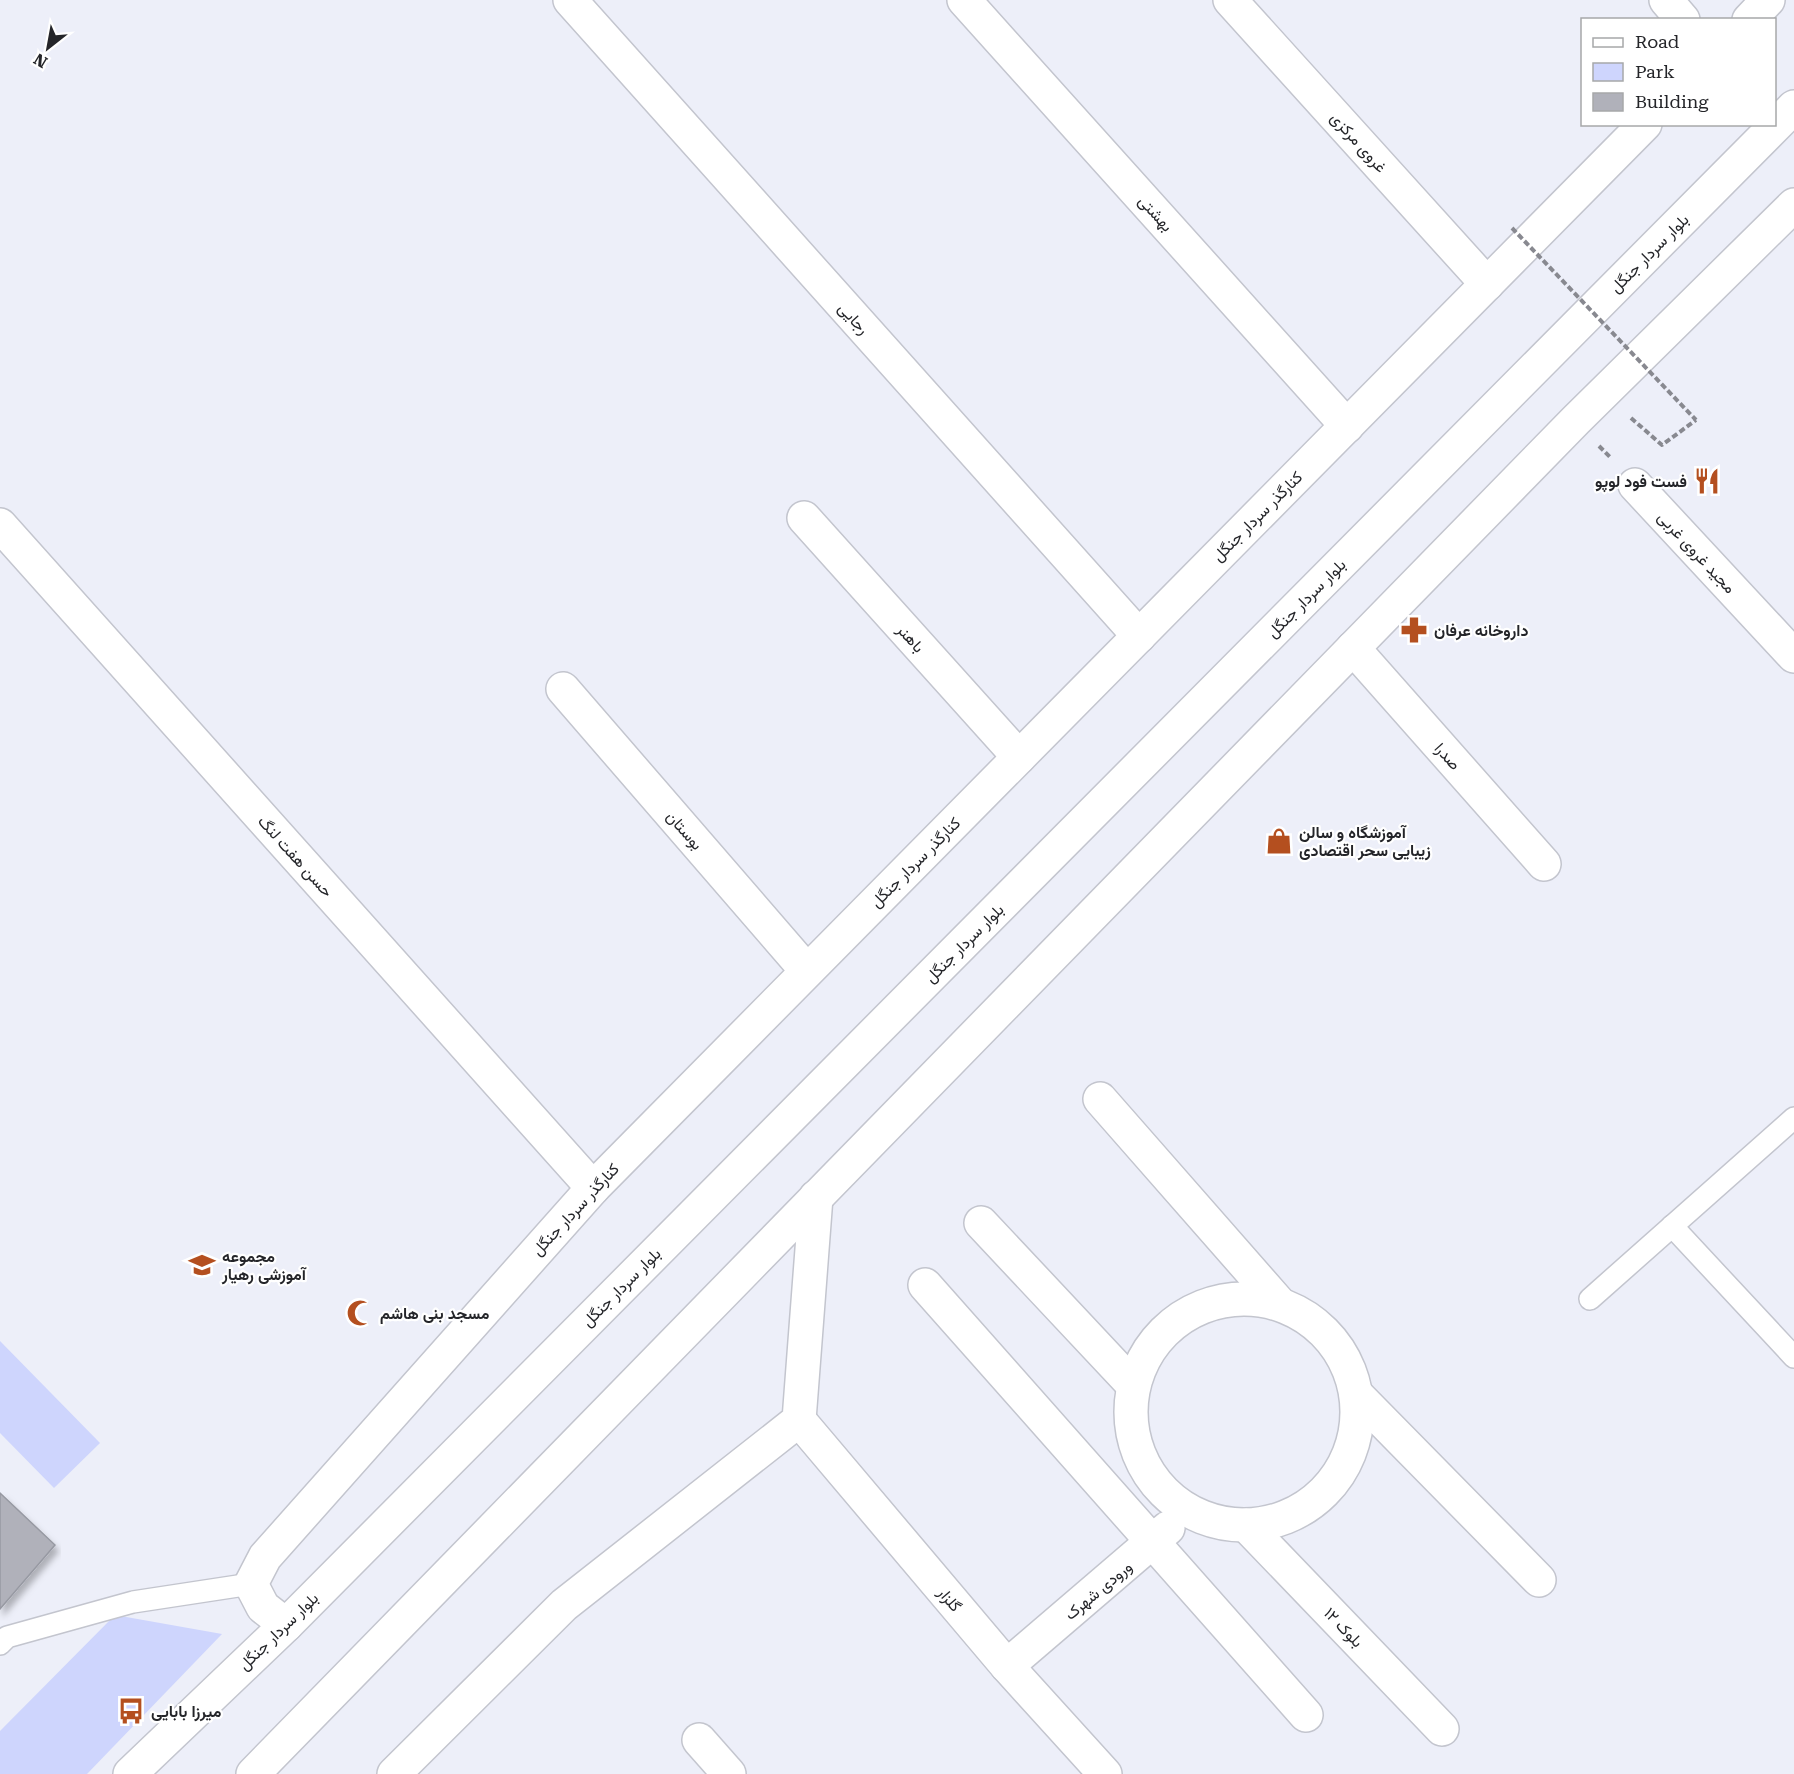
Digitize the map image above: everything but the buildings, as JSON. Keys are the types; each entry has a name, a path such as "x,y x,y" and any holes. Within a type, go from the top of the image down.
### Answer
{"street":[{"name":"رجایی","path":"570,0 1138,636"},
{"name":"بهشتی","path":"964,0 1347,426"},
{"name":"غروی مرکزی","path":"1230,0 1487,284"},
{"path":"1666,0 1681,18"},
{"path":"1751,18 1768,0"},
{"name":"بلوار سردار جنگل","path":"1776,125 1794,107"},
{"name":"کنارگذر سردار جنگل","path":"251,1584 265,1557 305,1510 593,1188 1643,126"},
{"name":"بلوار سردار جنگل","path":"130,1774 286,1625 1775,126"},
{"path":"253,1774 1576,420 1794,205"},
{"name":"مجید غروی غربی","path":"1635,485 1794,656"},
{"name":"باهنر","path":"804,518 1019,757"},
{"name":"حسن هفت لنگ","path":"0,525 593,1188"},
{"name":"صدرا","path":"1353,648 1544,864"},
{"name":"بوستان","path":"563,688 807,971"},
{"path":"1100,1099 1279,1303"},
{"path":"394,1774 564,1605 799,1420 816,1197"},
{"path":"981,1223 1132,1385"},
{"path":"925,1285 1306,1716"},
{"path":"1242,1298 1279,1303 1307,1317 1331,1338 1348,1365 1356,1394 1356,1433 1342,1470 1317,1499 1284,1518 1246,1525 1215,1522 1186,1510 1158,1487 1139,1457 1130,1422 1132,1385 1147,1351 1172,1323 1205,1304 1242,1298"},
{"path":"1356,1394 1539,1580"},
{"name":"گلزار","path":"799,1420 1007,1666 1105,1774"},
{"name":"ورودی شهرک","path":"1007,1666 1154,1543 1186,1510"},
{"name":"بلوک ۱۲","path":"1246,1525 1442,1730"},
{"path":"251,1584 263,1607 286,1625"},
{"path":"699,1740 729,1774"}],"lane":[{"path":"1590,1299 1794,1118"},
{"path":"1672,1226 1794,1357"},
{"path":"0,1644 7,1637 132,1602 251,1584"}],"path":[{"path":"1512,228 1696,420 1662,445"},
{"path":"1576,420 1635,485"}],"green space":[{"path":"0,1341 100,1443 54,1488 0,1433"},
{"path":"115,1615 222,1634 87,1774 0,1774 0,1731"}],"place":[{"name":"فست فود لوپو","path":"1707,481"},
{"name":"داروخانه عرفان","path":"1414,630"},
{"name":"آموزشگاه و سالن زیبایی سحر اقتصادی","path":"1279,841"},
{"name":"مجموعه آموزشی رهیار","path":"202,1265"},
{"name":"مسجد بنی هاشم","path":"360,1313"},
{"name":"میرزا بابایی","path":"131,1711"}]}
